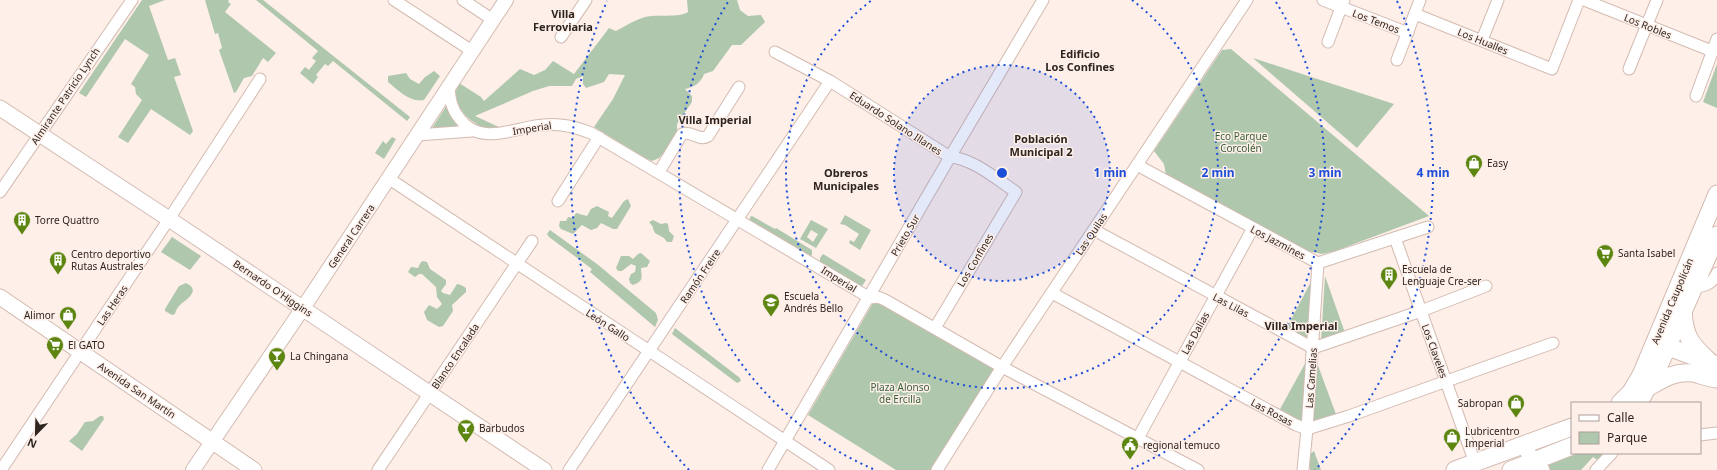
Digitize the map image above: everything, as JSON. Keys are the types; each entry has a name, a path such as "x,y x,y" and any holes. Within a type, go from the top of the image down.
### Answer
{"main road":[{"name":"Bernardo O'Higgins","path":"0,108 169,218 544,470"},
{"name":"Avenida Caupolicán","path":"1640,402 1649,387 1661,344 1717,194"},
{"name":"Avenida Caupolicán","path":"1621,402 1636,384 1683,309 1717,235"},
{"name":"Avenida San Martín","path":"0,297 254,470"},
{"path":"1683,309 1683,324 1690,342 1696,350 1716,369"},
{"path":"1661,344 1716,369"},
{"path":"1649,387 1666,377 1676,374 1716,369"},
{"path":"1455,470 1571,427"},
{"path":"1525,445 1537,466"},
{"path":"1511,470 1537,466 1571,447"}],"street":[{"name":"Almirante Patricio Lynch","path":"0,192 132,0"},
{"path":"394,0 472,51"},
{"path":"463,0 493,20"},
{"name":"General Carrera","path":"193,470 303,308 506,0"},
{"path":"561,37 586,0"},
{"name":"Prieto Sur","path":"768,470 1043,0"},
{"name":"Las Quilas","path":"937,470 1002,367 1247,0"},
{"name":"Los Temos","path":"1323,0 1343,4 1408,32"},
{"path":"1397,60 1420,0"},
{"path":"1482,40 1498,0"},
{"name":"Los Hualles","path":"1415,14 1552,69 1579,0"},
{"name":"Los Robles","path":"1584,0 1712,51"},
{"path":"1629,69 1657,0"},
{"path":"1328,42 1343,4"},
{"path":"1696,96 1717,39"},
{"name":"Eduardo Solano Illanes","path":"775,52 830,81 950,157 961,158 971,163 1016,192"},
{"name":"Las Heras","path":"1,470 169,218 260,78"},
{"name":"Ramón Freire","path":"569,470 830,81"},
{"path":"659,172 682,134 689,133 700,138 708,136 739,87"},
{"path":"449,88 450,101 455,112 462,123 472,131"},
{"name":"Imperial","path":"418,135 472,131 496,134 530,127 555,124 580,128 599,137 659,172 870,298 878,297 885,300 1002,367 1198,470"},
{"path":"558,201 599,137"},
{"name":"Los Jazmines","path":"1137,165 1318,263"},
{"name":"León Gallo","path":"388,178 829,470"},
{"name":"Los Confines","path":"935,328 1016,192"},
{"path":"1318,263 1428,227"},
{"name":"Las Dalias","path":"1138,438 1253,228"},
{"name":"Las Lilas","path":"1094,230 1312,348"},
{"name":"Los Claveles","path":"1395,238 1475,463"},
{"name":"Blanco Encalada","path":"378,470 532,241"},
{"name":"Las Camelias","path":"1304,470 1308,429 1318,263"},
{"name":"Avenida Caupolicán","path":"1692,288 1707,285 1712,282 1717,273"},
{"path":"1312,348 1421,311 1486,286"},
{"name":"Las Rosas","path":"1052,293 1179,363 1296,425 1308,429"},
{"path":"1308,429 1446,382 1553,343"},
{"path":"1701,435 1717,433"},
{"path":"1596,470 1611,454"}],"green space":[{"path":"142,0 165,0 149,6 168,60 175,58 181,75 174,77 193,131 190,135 151,109 128,143 118,137 142,100 136,94 135,87 131,84 149,55 125,39 86,97 79,93"},
{"path":"205,0 229,0 228,2 231,4 225,12 276,53 268,62 263,58 252,76 244,78 234,93 219,50 222,48 218,33 215,34"},
{"path":"256,0 263,0 410,117 407,121 333,61 328,66 325,64 316,75 318,77 313,84 300,73 305,67 309,70 316,61 312,58 318,51"},
{"path":"687,0 737,0 740,10 748,16 761,15 765,22 741,45 732,45 713,71 704,74 697,84 685,89 692,96 692,102 677,124 677,130 680,134 659,158 652,161 645,158 594,127 613,99 625,75 609,74 604,82 586,88 583,84 583,76 576,79 572,86 549,86 533,91 475,116 501,128 488,128 479,125 467,116 458,104 456,90 459,83 481,97 484,101 520,69 534,75 545,70 553,61 574,74 609,28 616,31 645,17 684,14 688,12"},
{"name":"Eco Parque Corcolén","path":"1231,49 1429,216 1335,251 1322,254 1308,251 1166,175 1164,164 1154,151 1222,50"},
{"path":"1253,58 1394,104 1357,148"},
{"path":"1717,64 1717,108 1703,102"},
{"path":"434,71 440,76 424,100 414,100 409,98 388,82 388,76 406,73 410,79 419,84 425,77"},
{"path":"447,105 463,129 430,131"},
{"path":"392,137 396,139 384,159 375,153 383,141 386,144"},
{"path":"628,199 631,206 617,229 613,229 601,223 597,228 591,230 582,225 573,234 561,229 559,226 560,221 566,221 568,217 573,218 576,213 587,216 591,209 597,206 609,212 608,216 612,218 624,201"},
{"path":"845,215 871,230 860,250 849,243 850,240 854,242 859,234 845,225 840,224"},
{"path":"752,216 775,229 776,228 812,250 812,255 810,256 750,221 750,217"},
{"path":"653,220 661,224 668,224 669,231 674,236 672,242 667,242 664,238 655,233 649,222"},
{"path":"811,220 828,229 816,248 800,239","holes":["811,230 818,234 813,242 807,237"]},
{"path":"550,230 597,264 656,313 658,320 655,327 590,272 592,269 549,237 547,234"},
{"path":"172,237 201,256 190,270 161,252"},
{"path":"641,253 650,261 647,267 641,268 641,280 633,285 630,283 629,279 631,274 635,272 636,266 631,264 622,271 618,271 616,268 621,256 629,256 633,259"},
{"path":"823,254 866,280 862,286 859,287 820,264 820,258"},
{"path":"423,261 427,262 430,269 446,280 446,284 441,291 443,293 450,295 457,284 466,288 466,292 452,305 453,311 443,326 439,327 427,320 424,312 429,305 437,309 442,304 437,297 436,287 422,274 415,277 408,272 411,267 418,268"},
{"path":"1325,276 1345,333 1321,341"},
{"path":"1313,278 1309,341 1286,329"},
{"path":"186,283 191,286 193,290 190,297 179,306 175,314 172,315 165,311 179,286"},
{"name":"Plaza Alonso de Ercilla","path":"873,303 883,305 995,370 931,470 896,470 808,415"},
{"path":"675,328 740,378 741,381 737,383 672,334"},
{"path":"1307,360 1302,423 1279,411"},
{"path":"1316,360 1337,417 1312,425"},
{"path":"100,416 103,416 104,419 82,451 69,441 77,434 85,422 93,421"},
{"path":"1314,451 1321,470 1310,470 1310,454"},
{"path":"1571,453 1611,454 1602,463 1593,457 1581,470 1542,470 1532,462"}],"place":[{"name":"Easy","path":"1474,178"},
{"name":"Torre Quattro","path":"22,235"},
{"name":"Santa Isabel","path":"1605,268"},
{"name":"Centro deportivo Rutas Australes","path":"58,275"},
{"name":"Escuela de Lenguaje Cre-ser","path":"1389,290"},
{"name":"Escuela Andrés Bello","path":"771,317"},
{"name":"Alimor","path":"68,330"},
{"name":"El GATO","path":"55,360"},
{"name":"La Chingana","path":"277,371"},
{"name":"Sabropan","path":"1516,418"},
{"name":"Barbudos","path":"466,443"},
{"name":"Lubricentro Imperial","path":"1452,452"},
{"name":"regional temuco","path":"1130,460"}],"district":[{"name":"Villa Ferroviaria","path":"563,20"},
{"name":"Edificio Los Confines","path":"1080,60"},
{"name":"Villa Imperial","path":"715,120"},
{"name":"Población Municipal 2","path":"1041,145"},
{"name":"Obreros Municipales","path":"846,179"},
{"name":"Villa Imperial","path":"1301,326"}]}
